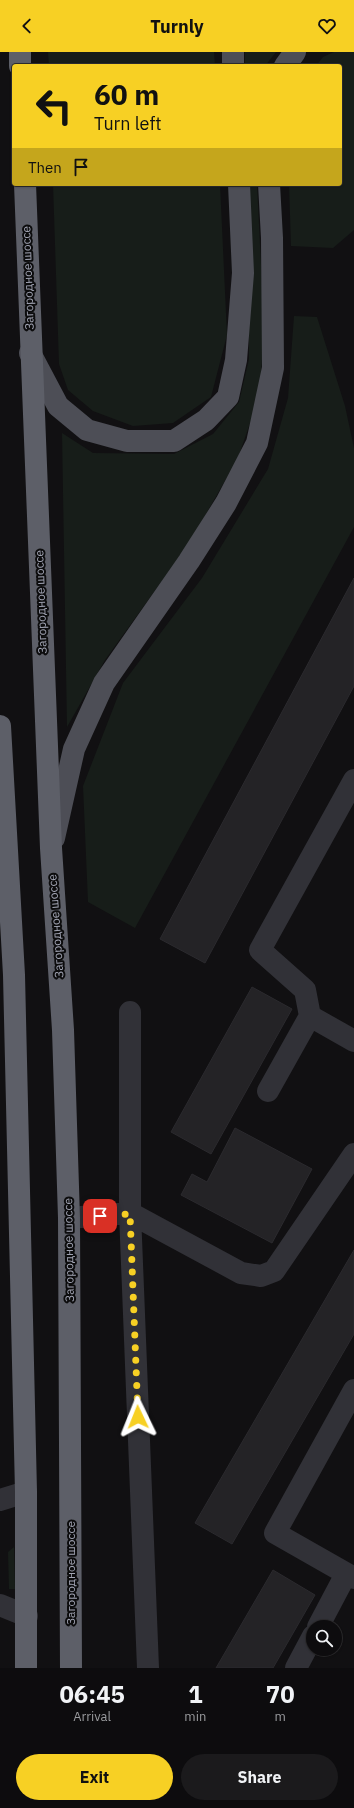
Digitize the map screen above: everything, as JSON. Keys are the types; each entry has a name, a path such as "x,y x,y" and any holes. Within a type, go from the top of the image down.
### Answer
{"highway":[{"path":"20,52 20,64"},
{"name":"Загородное шоссе","path":"24,186 51,848 62,1030 69,1218 71,1668"},
{"path":"0,726 14,975 26,1492 26,1668"}],"main road":[{"path":"233,52 233,64"},
{"path":"286,64 295,52"},
{"path":"30,353 58,406 88,430 127,441 174,440 206,420 228,397 236,360 242,273 239,186"},
{"path":"51,848 74,749 104,683 189,561 226,503 257,443 273,368 272,238 269,186"},
{"path":"0,940 14,975"}],"lane":[{"path":"268,1091 310,1016 305,990 260,950 351,793"},
{"path":"130,1012 130,1214 148,1668"},
{"path":"310,1016 354,1041"},
{"path":"69,1218 130,1214 241,1273 261,1276 274,1271 354,1154"},
{"path":"322,1620 350,1576 275,1533 354,1390"},
{"path":"0,1500 26,1492"},
{"path":"0,1605 27,1616"},
{"path":"296,1668 306,1649"}],"shaded area":[{"path":"48,52 214,52 215,64 49,64"},
{"path":"245,52 276,52 267,64 245,64"},
{"path":"334,52 354,52 354,230 333,248 291,246 289,186 342,186 342,64 318,64 323,57"},
{"path":"53,186 220,186 227,335 211,397 173,423 133,426 93,411 68,390 59,364"},
{"path":"248,186 257,186 264,325 260,394 238,458 190,542 105,660 67,727 62,433 93,453 174,454 213,434 239,402 249,359"},
{"path":"294,316 317,317 345,406 354,448 354,527 135,928 88,902 83,786 123,683 202,578 268,469 288,398"},
{"path":"14,1547 15,1589 9,1589 8,1552"}],"building":[{"path":"354,578 354,686 205,963 160,939"},
{"path":"252,987 292,1009 211,1154 171,1132"},
{"path":"235,1128 312,1169 272,1243 181,1195 192,1174 207,1182"},
{"path":"354,1250 354,1334 232,1544 195,1523"},
{"path":"273,1570 315,1595 273,1668 216,1668"}],"route":[{"path":"100,1216 130,1214 138,1417"}]}
